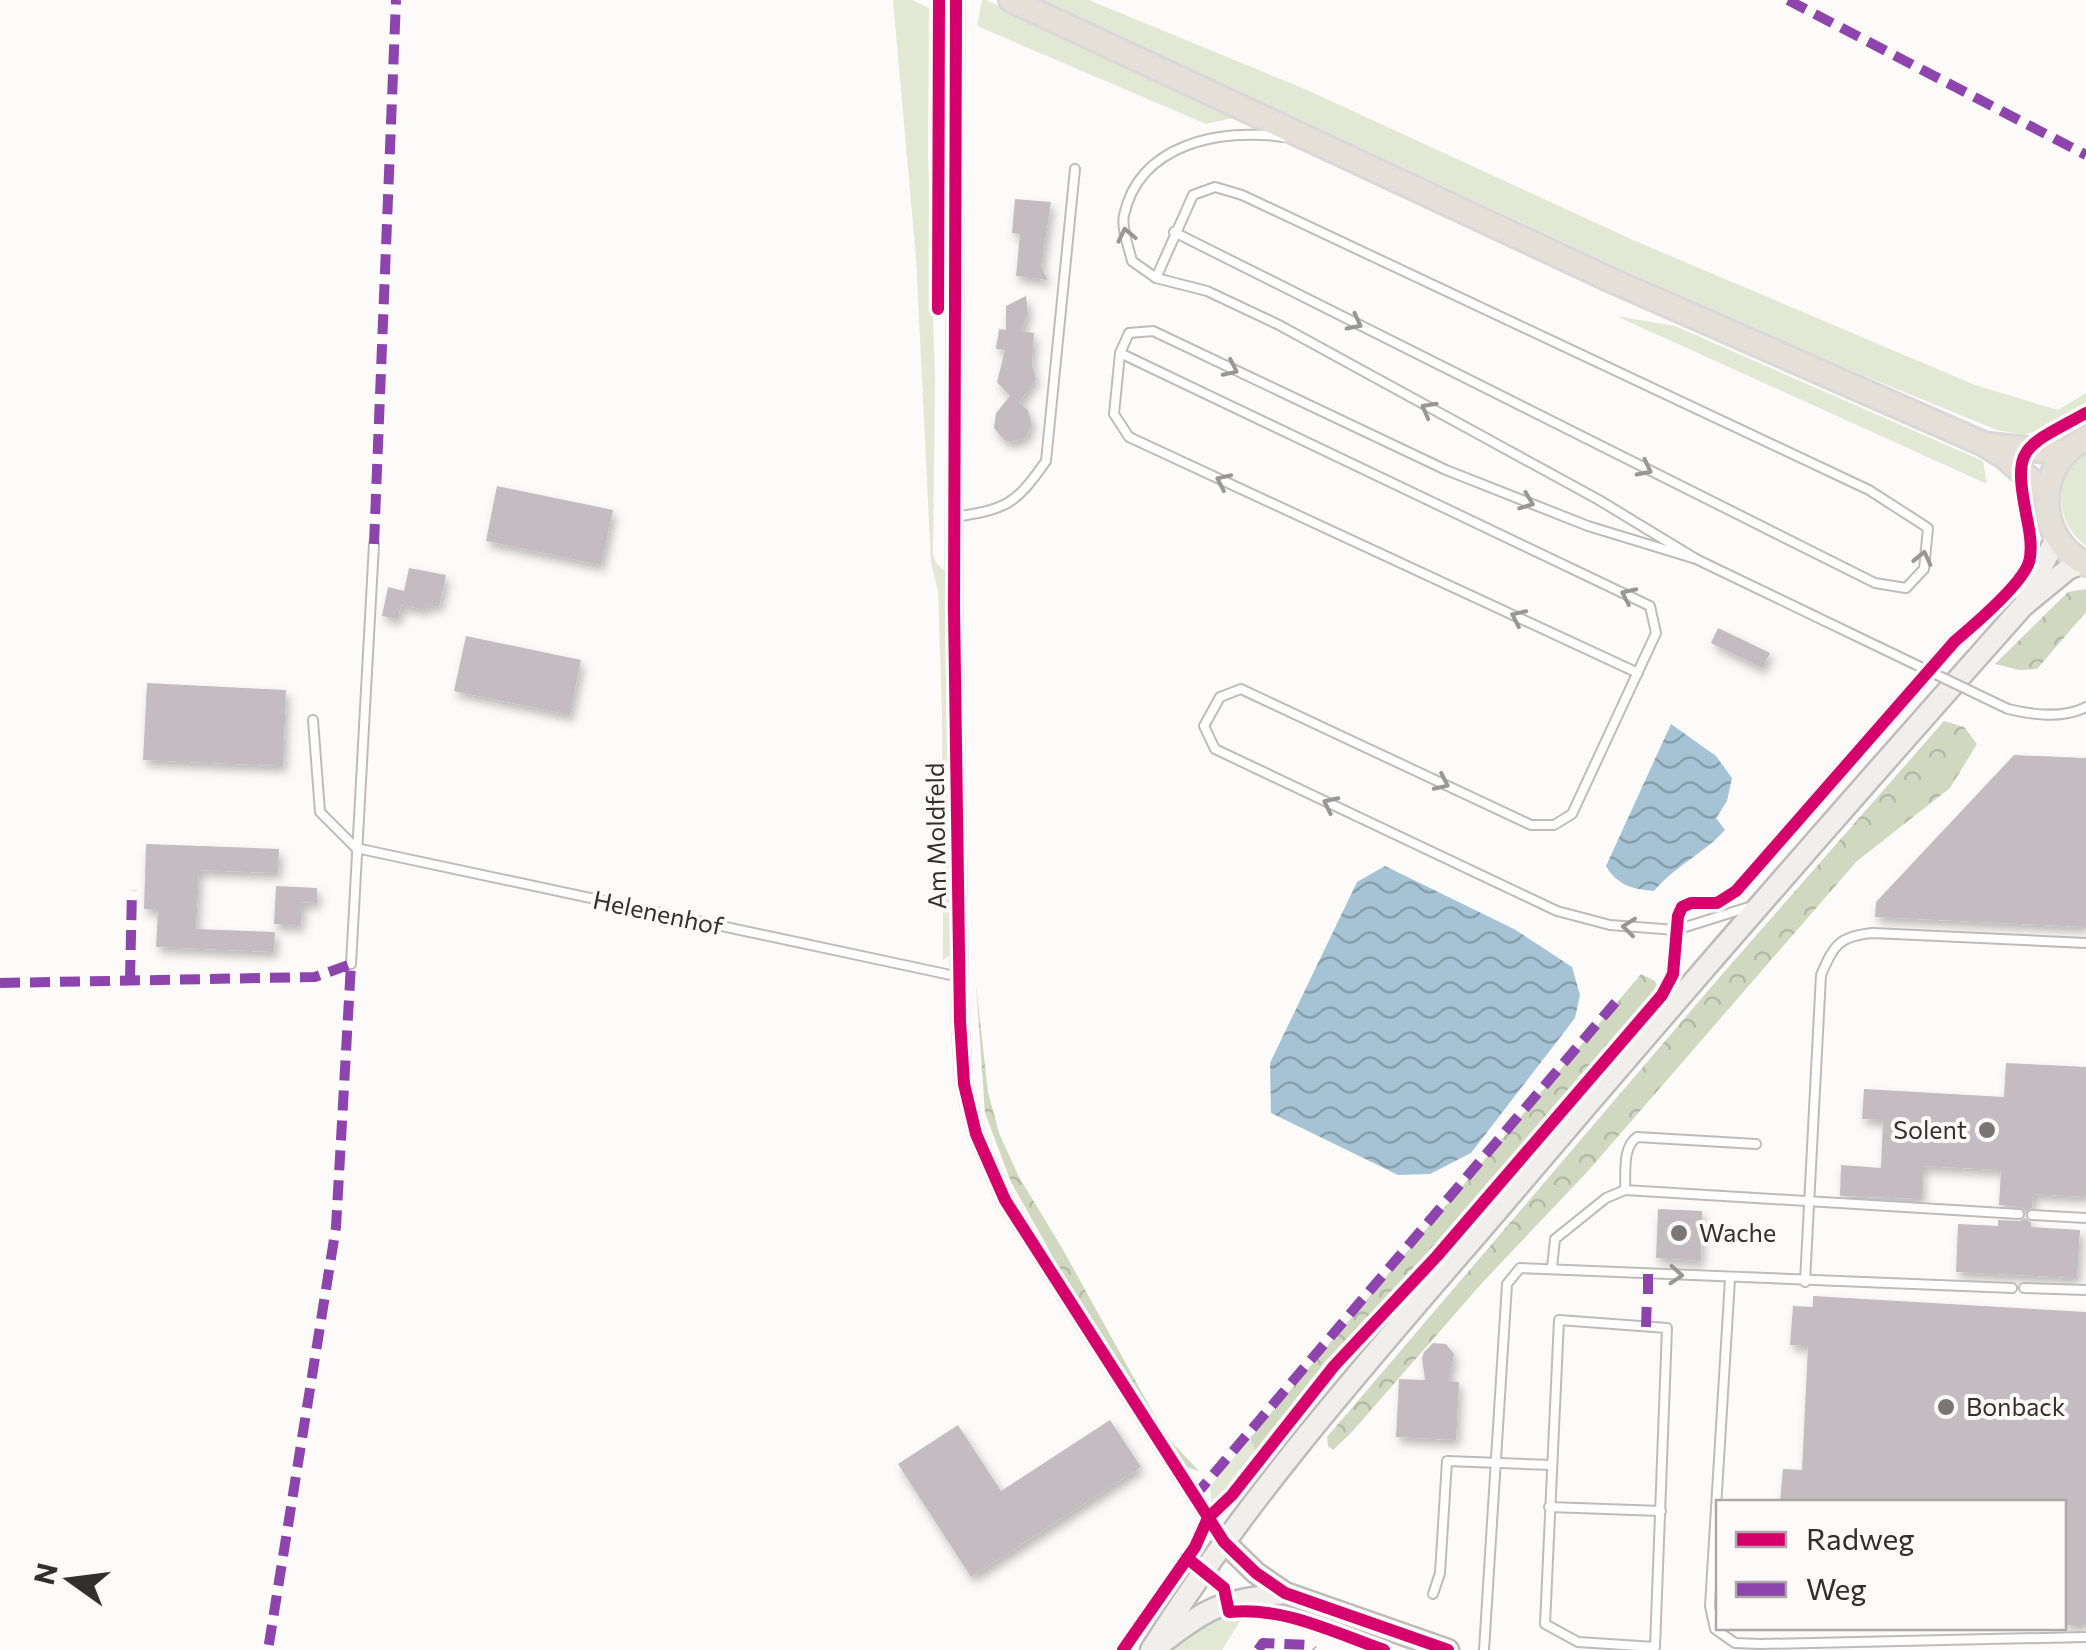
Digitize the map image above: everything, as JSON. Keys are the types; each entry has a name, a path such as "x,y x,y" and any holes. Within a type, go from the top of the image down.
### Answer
{"main road":[{"path":"1011,0 1594,273 1984,444 2006,457 2046,494"},
{"path":"2084,564 2056,538 2047,514 2046,494 2051,474 2065,452 2086,438"},
{"path":"1984,444 2065,452"},
{"path":"2023,606 2056,538"},
{"path":"1152,1650 1201,1570 1453,1262 1758,904 2023,606 2068,570 2084,564"},
{"path":"1224,1542 1256,1573 1286,1593 1448,1650"},
{"path":"1152,1650 1206,1610 1227,1602 1286,1593"}],"street":[{"name":"Am Moldfeld","path":"956,0 954,516 964,1084 988,1166 1004,1200 1224,1542"}],"lane":[{"path":"1313,141 1271,135 1215,136 1170,149 1141,178 1123,218 1132,261 1156,278 1207,290 1278,324 1599,500 1696,559 2008,709 2030,714 2073,714 2086,708"},
{"path":"954,516 1004,506 1023,494 1046,461 1075,168"},
{"path":"1156,278 1174,232 1193,194 1215,186 1242,195 1869,490 1928,528 1924,569 1906,588 1875,584 1174,232"},
{"path":"1638,673 1130,437 1114,414 1120,353 1128,334 1152,332 1446,470 1588,526 1696,559"},
{"path":"1120,353 1650,606 1656,633 1572,814 1554,825 1531,825 1241,689 1220,697 1204,726 1215,749 1557,910 1610,925 1676,930 1758,904"},
{"path":"351,964 374,544"},
{"path":"314,720 320,812 356,848"},
{"name":"Helenenhof","path":"356,848 960,977"},
{"path":"1805,1282 1821,975 1832,950 1849,935 1873,933 2086,943"},
{"path":"1625,1190 1626,1155 1629,1142 1637,1137 1756,1144"},
{"path":"1552,1268 1555,1239 1606,1198 1625,1190 2019,1214"},
{"path":"2032,1215 2086,1218"},
{"path":"1484,1650 1507,1284 1520,1268 2012,1288"},
{"path":"1716,1500 1730,1278"},
{"path":"2024,1288 2086,1290"},
{"path":"1560,1320 1668,1328 1655,1646 1578,1642 1544,1624 1550,1508 1560,1320"},
{"path":"1433,1594 1440,1573 1446,1461 1551,1464"},
{"path":"1550,1508 1661,1511"},
{"path":"1716,1508 1710,1606 1716,1630"},
{"path":"1716,1630 1735,1643 1761,1644 2086,1637"}],"green space":[{"path":"893,0 912,0 929,8 928,155 935,381 933,554 945,571 950,955 943,960 938,591 931,563 916,258"},
{"path":"982,0 1237,117 1206,124 977,26"},
{"path":"1042,0 1089,0 1307,90 1633,240 1975,385 2058,410 2086,393 2086,405 2059,424 2024,435 1997,430 1794,347"},
{"path":"1616,316 1675,326 1983,461 1987,484"},
{"path":"2086,453 2086,546 2068,525 2061,500 2067,474"},
{"path":"2086,589 2086,612 2037,669 2019,670 1995,664 2068,592"},
{"path":"1944,721 1964,727 1977,744 1950,788 1857,861 1588,1171 1482,1283 1351,1433 1333,1450 1328,1446 1327,1437"},
{"path":"1641,974 1655,981 1658,988 1307,1395 1258,1458 1250,1438"},
{"path":"976,985 988,1092 999,1133 1019,1177 1166,1436 1199,1471 1177,1464 1127,1389 1011,1182 985,1113"},
{"path":"1250,1438 1258,1458 1220,1501 1211,1501 1210,1487"},
{"path":"1224,1608 1244,1615 1222,1650 1173,1650 1205,1620"}],"water":[{"path":"1671,724 1716,756 1732,778 1727,801 1716,818 1725,830 1654,891 1639,889 1620,882 1606,866"},
{"path":"1385,866 1514,929 1572,967 1580,995 1575,1018 1471,1153 1430,1174 1398,1175 1271,1113 1270,1063 1357,882"}],"building":[{"path":"1015,199 1051,202 1041,267 1048,280 1016,276 1020,234 1012,233"},
{"path":"1026,296 1028,314 1021,331 1034,333 1032,365 1036,379 1019,403 1028,410 1032,425 1025,438 1011,442 994,428 996,413 1010,396 997,382 1005,350 996,349 999,329 1006,330 1006,306"},
{"path":"497,486 613,510 601,565 486,541"},
{"path":"409,568 446,575 439,607 427,604 426,610 401,605 398,619 382,616 388,587 404,591"},
{"path":"1718,628 1770,653 1762,668 1711,643"},
{"path":"466,636 581,660 570,715 454,691"},
{"path":"147,683 286,690 283,766 143,760"},
{"path":"2014,755 2086,758 2086,927 1875,917 1876,902"},
{"path":"146,844 279,849 278,873 199,870 196,929 275,932 274,952 156,947 158,910 144,909"},
{"path":"276,886 317,888 317,903 302,902 301,926 274,924"},
{"name":"Solent","path":"2006,1063 2086,1067 2086,1197 2033,1194 2032,1208 2026,1211 1999,1205 2001,1170 1922,1166 1922,1199 1840,1196 1841,1165 1881,1168 1883,1120 1862,1119 1864,1089 2004,1097"},
{"path":"1658,1209 1702,1211 1701,1261 1656,1258"},
{"path":"2025,1218 2031,1227 2080,1230 2077,1278 1956,1272 1958,1224 1998,1226 1998,1220"},
{"name":"Bonback","path":"1813,1296 2086,1312 2086,1625 2066,1625 2066,1500 1780,1500 1783,1469 1802,1470 1808,1346 1790,1345 1793,1306 1813,1307"},
{"path":"1433,1343 1446,1344 1454,1354 1449,1381 1459,1382 1456,1440 1396,1437 1399,1379 1425,1380 1422,1358"},
{"path":"1110,1420 1141,1467 971,1577 898,1464 958,1425 1001,1491"}],"marked path":[{"path":"374,544 396,0"},
{"path":"1788,0 2086,155"},
{"path":"130,980 132,890"},
{"path":"0,983 315,977 351,964 336,1227 268,1650"},
{"path":"1194,1497 1619,998"},
{"path":"1648,1274 1648,1294"},
{"path":"1646,1327 1647,1297"},
{"path":"1258,1650 1263,1643 1308,1645 1313,1650"}],"cycle path":[{"path":"938,309 939,0"},
{"path":"956,0 954,609 960,1021 964,1084 976,1134 1005,1200 1224,1542 1256,1573 1285,1593 1448,1650"},
{"path":"1123,1650 1195,1547 1208,1518 1232,1495 1334,1366 1437,1256 1662,995 1673,974 1682,907 1717,903 1736,891 1955,641 2025,571 2030,553 2021,478 2026,452 2034,443 2086,413"},
{"path":"1187,1558 1224,1588 1229,1612 1288,1617 1384,1650"}],"place":[{"name":"Solent","path":"1987,1130"},
{"name":"Wache","path":"1679,1233"},
{"name":"Bonback","path":"1946,1407"}]}
